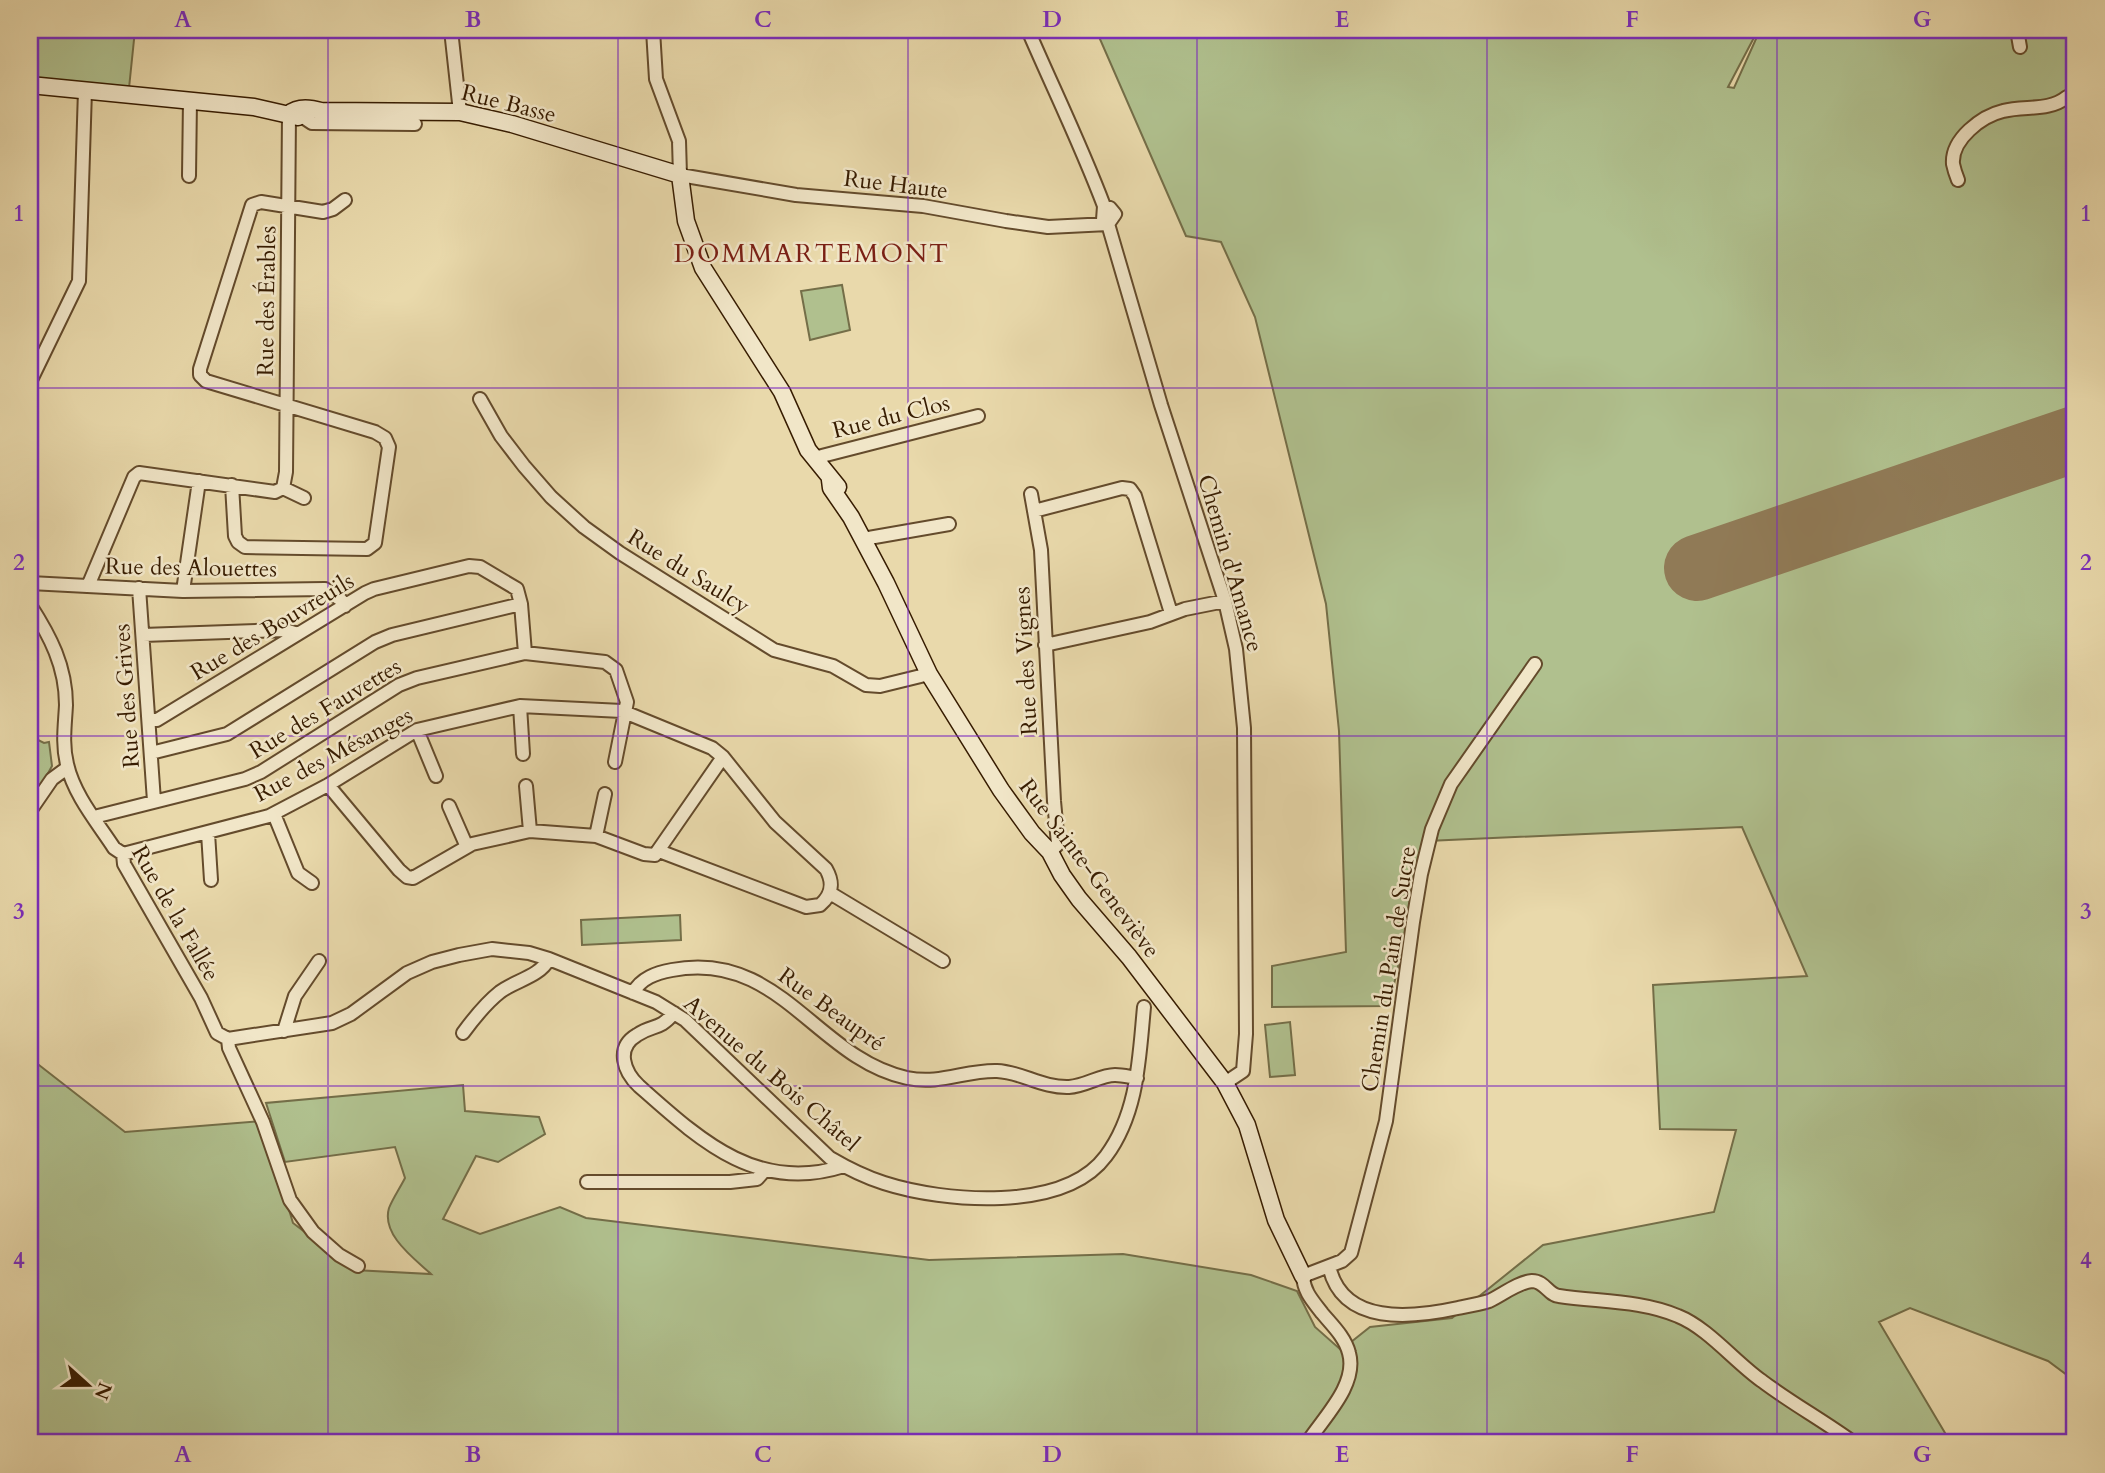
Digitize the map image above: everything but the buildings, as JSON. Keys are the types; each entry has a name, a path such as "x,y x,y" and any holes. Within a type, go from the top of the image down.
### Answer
{"street":[{"path":"451,30 460,112"},
{"path":"653,30 656,79 679,141 680,175"},
{"name":"Chemin d'Amance","path":"1028,30 1061,101 1104,206 1115,214 1108,224 1161,405 1225,601 1236,649 1244,728 1244,1068 1225,1083"},
{"path":"2017,30 2020,47"},
{"name":"Rue Basse","path":"30,85 254,107 296,115 295,109 460,112 512,124 680,175"},
{"path":"30,382 79,281 85,90"},
{"path":"1958,180 1953,165 1956,147 1973,128 2002,111 2045,107 2067,97"},
{"path":"189,176 190,100"},
{"path":"296,115 312,122 415,124"},
{"name":"Rue des Érables","path":"283,488 286,472 288,207 296,115"},
{"name":"Rue Haute","path":"680,175 796,195 923,206 1048,227 1108,224"},
{"name":"Rue Sainte-Geneviève","path":"680,175 686,221 703,268 782,392 808,450 848,503 851,517 929,674 1001,790 1032,833 1047,848 1079,899 1129,957 1225,1083 1247,1125 1276,1220 1303,1276"},
{"path":"232,485 236,540 245,547 366,549 375,543 389,447 387,441 375,432 206,381 200,369 249,209 257,202 328,211 345,200"},
{"name":"Rue du Saulcy","path":"480,399 501,436 524,466 551,497 584,527 620,553 774,650 833,666 866,685 880,686 929,674"},
{"name":"Rue du Clos","path":"814,458 978,416"},
{"path":"88,586 134,477 144,472 275,492 283,488 304,498"},
{"path":"183,591 199,481"},
{"path":"1034,511 1122,488 1133,491 1171,613"},
{"name":"Rue des Vignes","path":"1031,494 1041,550 1054,801 1058,826 1047,848"},
{"path":"863,539 949,524"},
{"name":"Rue des Bouvreuils","path":"149,720 157,720 374,589 474,565 517,589 522,604"},
{"name":"Rue des Alouettes","path":"30,583 183,591 325,589 345,606"},
{"name":"Rue des Grives","path":"139,588 154,802"},
{"path":"1045,645 1150,622 1171,613 1225,601"},
{"path":"151,753 228,734 375,642 392,635 522,604 525,653"},
{"name":"Rue de la Fallée","path":"30,605 57,651 63,673 66,702 64,748 67,768 75,786 114,848 122,854 124,864 201,999 217,1033 228,1039 229,1048 263,1122 290,1200 313,1232 339,1255 358,1266"},
{"path":"144,635 285,630 298,634"},
{"name":"Rue des Fauvettes","path":"94,817 246,779 400,685 417,678 525,653 605,662 611,665 617,670 627,702 626,712"},
{"name":"Chemin du Pain de Sucre","path":"1303,1276 1345,1260 1351,1253 1383,1137 1415,910 1432,830 1451,784 1535,664"},
{"path":"520,706 523,754"},
{"name":"Rue des Mésanges","path":"122,854 274,814 328,785 417,730 520,706 626,712 712,748 723,757"},
{"path":"615,762 626,712"},
{"path":"417,730 436,776"},
{"path":"328,785 407,877 416,877 467,847 530,831 596,836 648,855 655,855 723,757 775,822 826,869 830,876 830,893 820,905 806,907 659,850"},
{"path":"30,811 52,779 67,768"},
{"path":"526,786 530,831"},
{"path":"596,836 605,794"},
{"path":"449,807 467,847"},
{"path":"274,814 298,873 312,883"},
{"path":"208,833 211,880"},
{"path":"830,893 943,961"},
{"name":"Avenue du Bois Châtel","path":"228,1039 322,1026 339,1020 422,965 451,957 503,950 549,959 633,993 674,1013 696,1029 830,1158 844,1166 886,1183 936,1194 988,1197 1047,1192 1083,1178 1105,1158 1129,1112 1136,1078 1144,1007"},
{"path":"463,1033 494,997 516,982 538,973 549,959"},
{"path":"284,1031 295,996 319,961"},
{"name":"Rue Beaupré","path":"633,993 646,978 681,968 727,971 746,976 766,986 792,1005 850,1054 885,1072 909,1079 948,1080 978,1072 999,1071 1043,1085 1078,1087 1115,1075 1136,1078"},
{"path":"674,1013 663,1024 639,1033 630,1040 624,1055 627,1073 704,1141 722,1152 779,1174 817,1173 844,1166"},
{"path":"587,1182 730,1182 757,1179 765,1170"},
{"path":"1329,1266 1340,1292 1360,1306 1381,1314 1410,1316 1435,1313 1487,1301 1531,1282 1543,1284 1556,1296 1656,1308 1674,1314 1695,1325 1761,1381 1854,1443"},
{"path":"1303,1276 1304,1289 1340,1336 1350,1362 1348,1379 1342,1392 1307,1443"}],"green space":[{"path":"30,30 135,30 129,88 30,77"},
{"path":"1096,30 1758,30 1728,87 1734,88 1760,30 2075,30 2075,1381 2048,1361 1910,1308 1879,1322 1951,1443 30,1443 30,1058 125,1132 262,1121 293,1223 354,1270 431,1274 401,1246 390,1228 389,1208 405,1178 395,1147 285,1162 266,1103 463,1085 465,1111 539,1117 545,1134 498,1162 476,1156 443,1219 480,1234 560,1207 586,1218 929,1260 1123,1254 1251,1275 1297,1291 1315,1327 1341,1350 1370,1327 1452,1318 1543,1245 1714,1212 1736,1130 1660,1129 1653,985 1807,976 1742,827 1427,841 1389,1006 1272,1007 1272,966 1346,952 1339,731 1326,604 1255,317 1221,242 1186,236"},
{"path":"842,285 850,330 810,340 801,291"},
{"path":"30,736 44,743 49,742 52,766 30,801"},
{"path":"680,915 681,940 582,945 581,920"},
{"path":"1290,1022 1295,1075 1270,1077 1265,1025"}],"runway":[{"path":"1697,568 2075,439"}],"district":[{"name":"DOMMARTEMONT","path":"812,253"}]}
